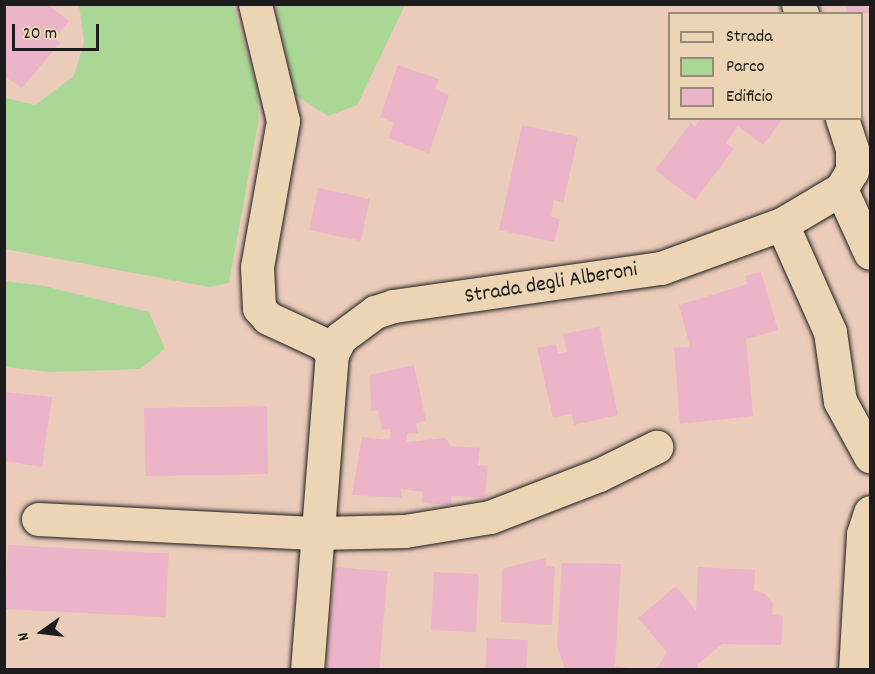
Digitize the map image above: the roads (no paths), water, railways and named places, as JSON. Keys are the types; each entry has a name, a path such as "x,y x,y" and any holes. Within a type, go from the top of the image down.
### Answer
{"street":[{"path":"255,4 283,121 257,267 259,308 268,318 324,344 332,354 307,669"},
{"path":"843,120 852,149 852,171 841,189 870,253"},
{"name":"Strada degli Alberoni","path":"332,354 340,338 355,325 393,306 661,268 782,224 841,189"},
{"path":"782,224 830,332 840,401 870,456"},
{"path":"39,519 318,533 405,531 490,517 599,475 656,447"},
{"path":"855,669 863,534 870,512"}]}
